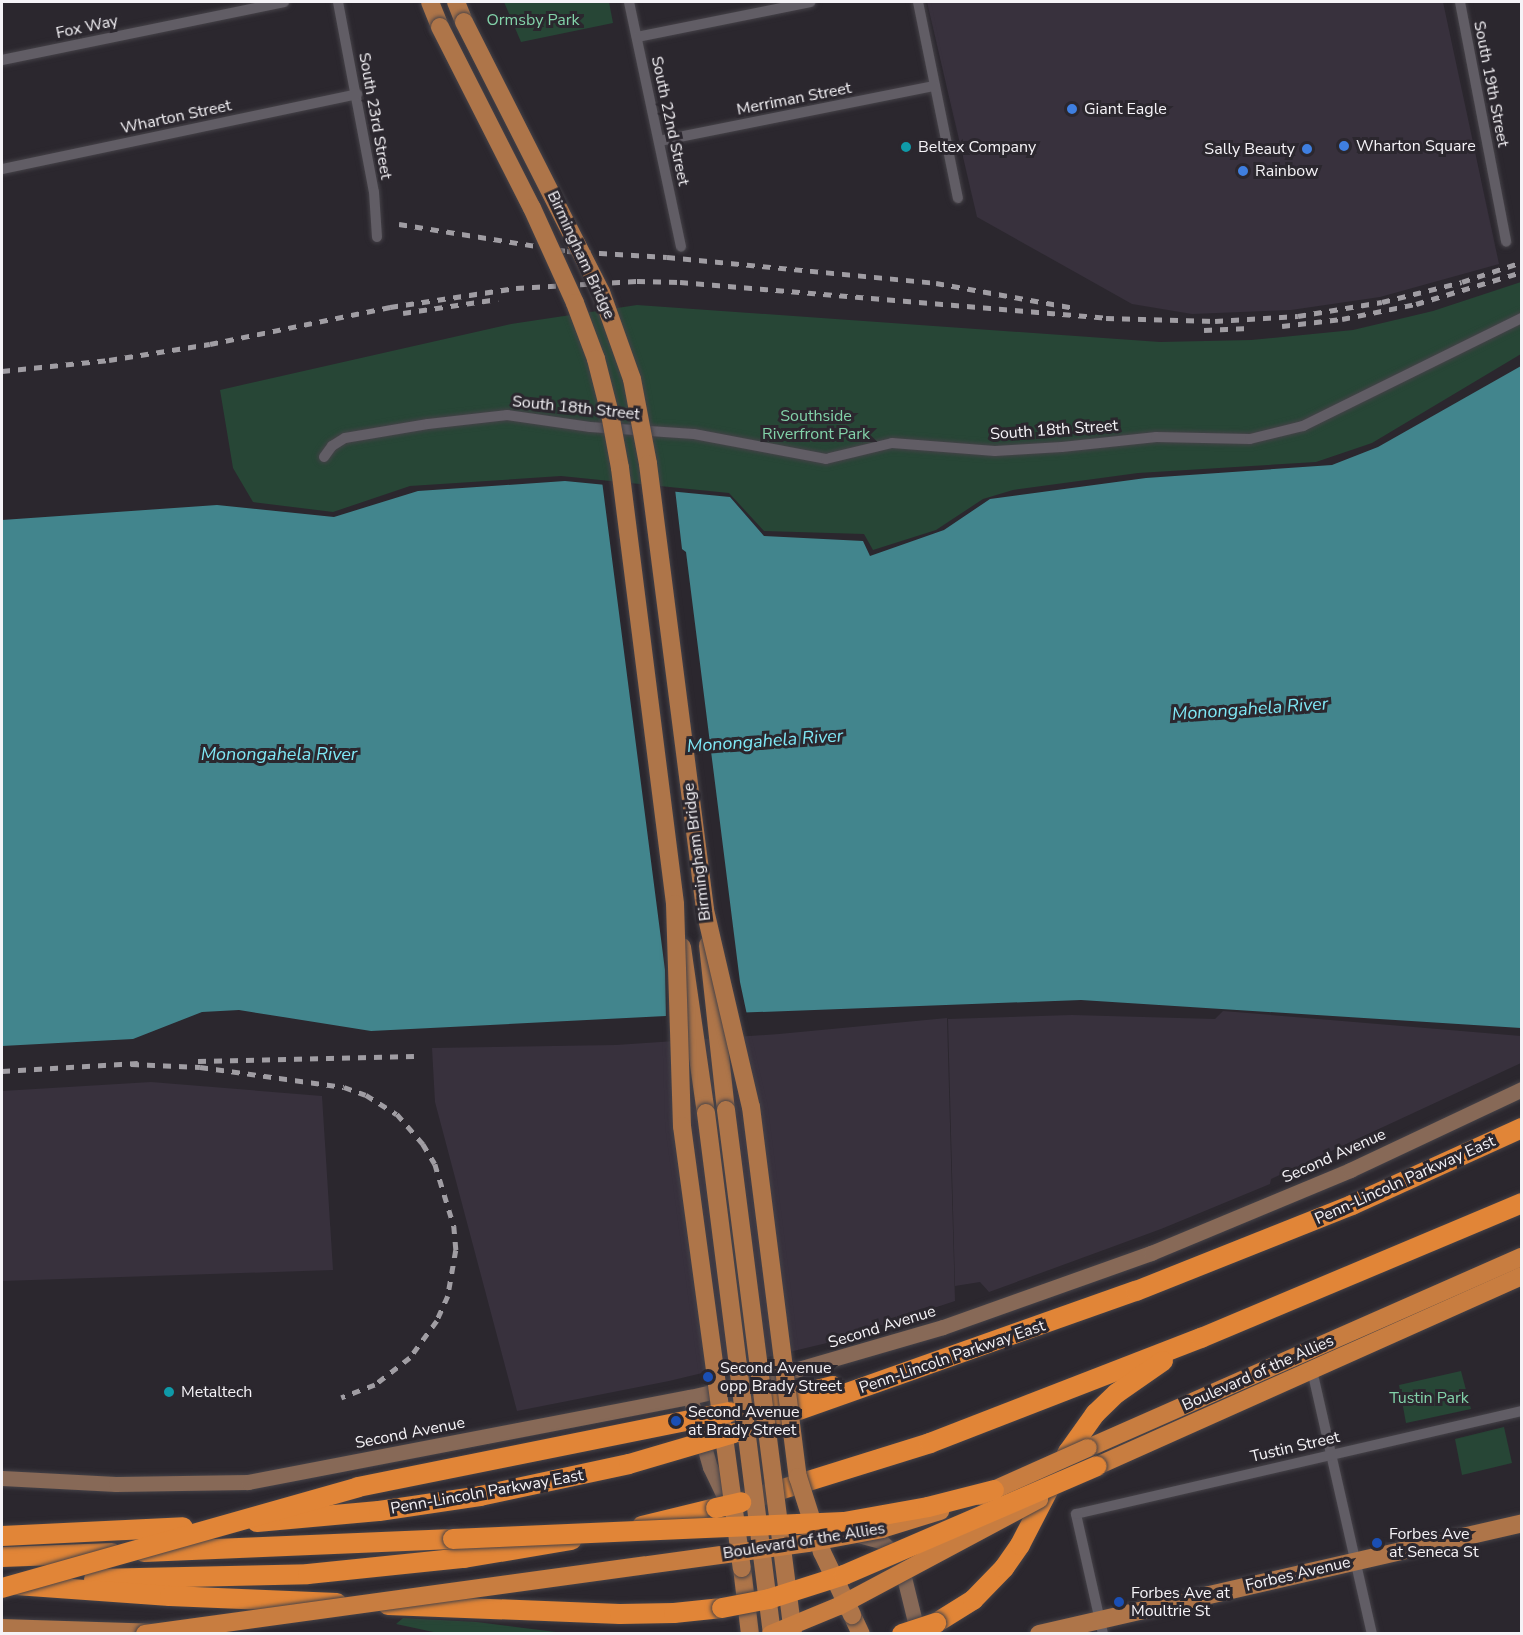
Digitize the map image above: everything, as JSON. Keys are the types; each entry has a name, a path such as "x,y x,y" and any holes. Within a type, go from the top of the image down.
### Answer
{"highway":[{"name":"Penn-Lincoln Parkway East","path":"2,1536 279,1521 430,1504 590,1473 734,1433 1136,1291 1280,1235 1423,1174 1521,1128"},
{"path":"2,1583 205,1578 360,1570 536,1547 741,1502 930,1443 1201,1338 1521,1203"},
{"name":"Boulevard of the Allies","path":"145,1634 808,1543 908,1522 994,1490 1521,1257"},
{"name":"Boulevard of the Allies","path":"771,1634 839,1606 971,1537 1097,1466 1521,1276"},
{"path":"902,1634 936,1623 973,1600 1004,1569 1020,1545 1068,1452 1095,1414 1131,1382 1201,1338"},
{"path":"2,1583 358,1487 730,1413 989,1343"},
{"path":"2,1583 170,1596 591,1613 674,1613 722,1608 784,1595 854,1571 1097,1466"},
{"path":"2,1557 844,1522 907,1511 994,1490"}],"main road":[{"name":"Birmingham Bridge","path":"430,2 440,27 542,229 586,330 604,387 620,468 675,904 692,1006 771,1634"},
{"name":"Birmingham Bridge","path":"456,2 601,292 632,380 648,464 705,910 713,1004 793,1634"},
{"path":"675,904 681,1116 750,1632"},
{"path":"705,910 751,1107 798,1477 818,1544 861,1634"},
{"name":"Second Avenue","path":"2,1478 116,1484 248,1482 690,1397 869,1350 1086,1277 1208,1230 1340,1174 1521,1089"},
{"path":"690,1397 710,1467 726,1502 741,1525 758,1538 776,1542 852,1534 880,1541 899,1562 918,1634"},
{"name":"Forbes Avenue","path":"1039,1634 1101,1627 1356,1560 1521,1523"},
{"path":"2,1628 183,1634"}],"street":[{"name":"Fox Way","path":"2,60 284,2"},
{"name":"South 23rd Street","path":"338,2 374,192 377,237"},
{"name":"South 22nd Street","path":"629,2 681,247"},
{"path":"637,37 810,2"},
{"path":"918,2 958,198"},
{"name":"South 19th Street","path":"1460,2 1506,242"},
{"name":"Merriman Street","path":"659,141 935,86"},
{"name":"Wharton Street","path":"2,169 357,94"},
{"name":"South 18th Street","path":"324,457 332,446 345,438 428,424 507,415 590,427 694,434 826,459 892,444 995,451 1156,438 1251,439 1303,426 1521,318"},
{"path":"1314,1379 1372,1634"},
{"name":"Tustin Street","path":"1101,1627 1076,1514 1521,1411"}],"shaded area":[{"path":"927,2 1443,2 1499,264 1380,297 1291,310 1192,314 1132,304 977,217"},
{"path":"1223,1011 1521,1036 1521,1063 1271,1179 1270,1184 1161,1229 989,1292 980,1282 955,1286 948,1019 1072,1015 1215,1019"},
{"path":"947,1018 955,1301 831,1342 669,1381 517,1411 435,1102 432,1048 616,1045 779,1034"},
{"path":"151,1082 322,1096 333,1270 2,1281 2,1091"}],"green space":[{"name":"Ormsby Park","path":"504,2 609,2 613,23 521,42"},
{"name":"Southside Riverfront Park","path":"1521,282 1521,354 1372,443 1316,462 1138,473 1013,490 983,499 936,530 873,550 864,534 764,531 729,493 561,476 410,486 333,512 253,502 233,468 220,390 511,324 637,305 1160,342 1251,340 1353,330 1433,311"},
{"name":"Tustin Park","path":"1461,1371 1471,1409 1406,1423 1399,1385"},
{"path":"1504,1427 1512,1463 1462,1475 1455,1439"},
{"path":"403,1618 477,1622 564,1633 438,1633 396,1624"}],"water":[{"name":"Monongahela River","path":"1521,366 1521,1028 1081,1000 705,1014 371,1031 239,1010 202,1012 133,1039 2,1046 2,520 217,505 334,517 418,491 565,481 730,497 764,536 863,541 870,556 944,530 990,499 1146,478 1332,465 1378,447"}],"pier":[{"path":"602,481 675,489 682,549 686,552 740,982 747,1015 666,1019 665,970"}],"railway":[{"path":"399,224 567,251 667,257 936,283 1075,308"},
{"path":"2,371 109,360 210,344 390,307 516,288 637,281 680,282 1106,318 1215,321 1298,316 1382,302 1462,282 1522,262"},
{"path":"1282,326 1342,319 1416,304 1522,272"},
{"path":"403,313 498,299"},
{"path":"1204,330 1249,328"},
{"path":"198,1061 414,1056"},
{"path":"2,1071 138,1063"},
{"path":"131,1064 200,1067 344,1087 366,1095 397,1114 423,1144 435,1164 454,1226 456,1250 448,1296 437,1321 410,1358 375,1385 341,1398"}],"place":[{"name":"Giant Eagle","path":"1072,109"},
{"name":"Wharton Square","path":"1344,146"},
{"name":"Beltex Company","path":"906,147"},
{"name":"Sally Beauty","path":"1307,149"},
{"name":"Rainbow","path":"1243,171"},
{"name":"Second Avenue opp Brady Street","path":"708,1377"},
{"name":"Metaltech","path":"169,1392"},
{"name":"Second Avenue at Brady Street","path":"676,1421"},
{"name":"Forbes Ave at Seneca St","path":"1377,1543"},
{"name":"Forbes Ave at Moultrie St","path":"1119,1602"}]}
